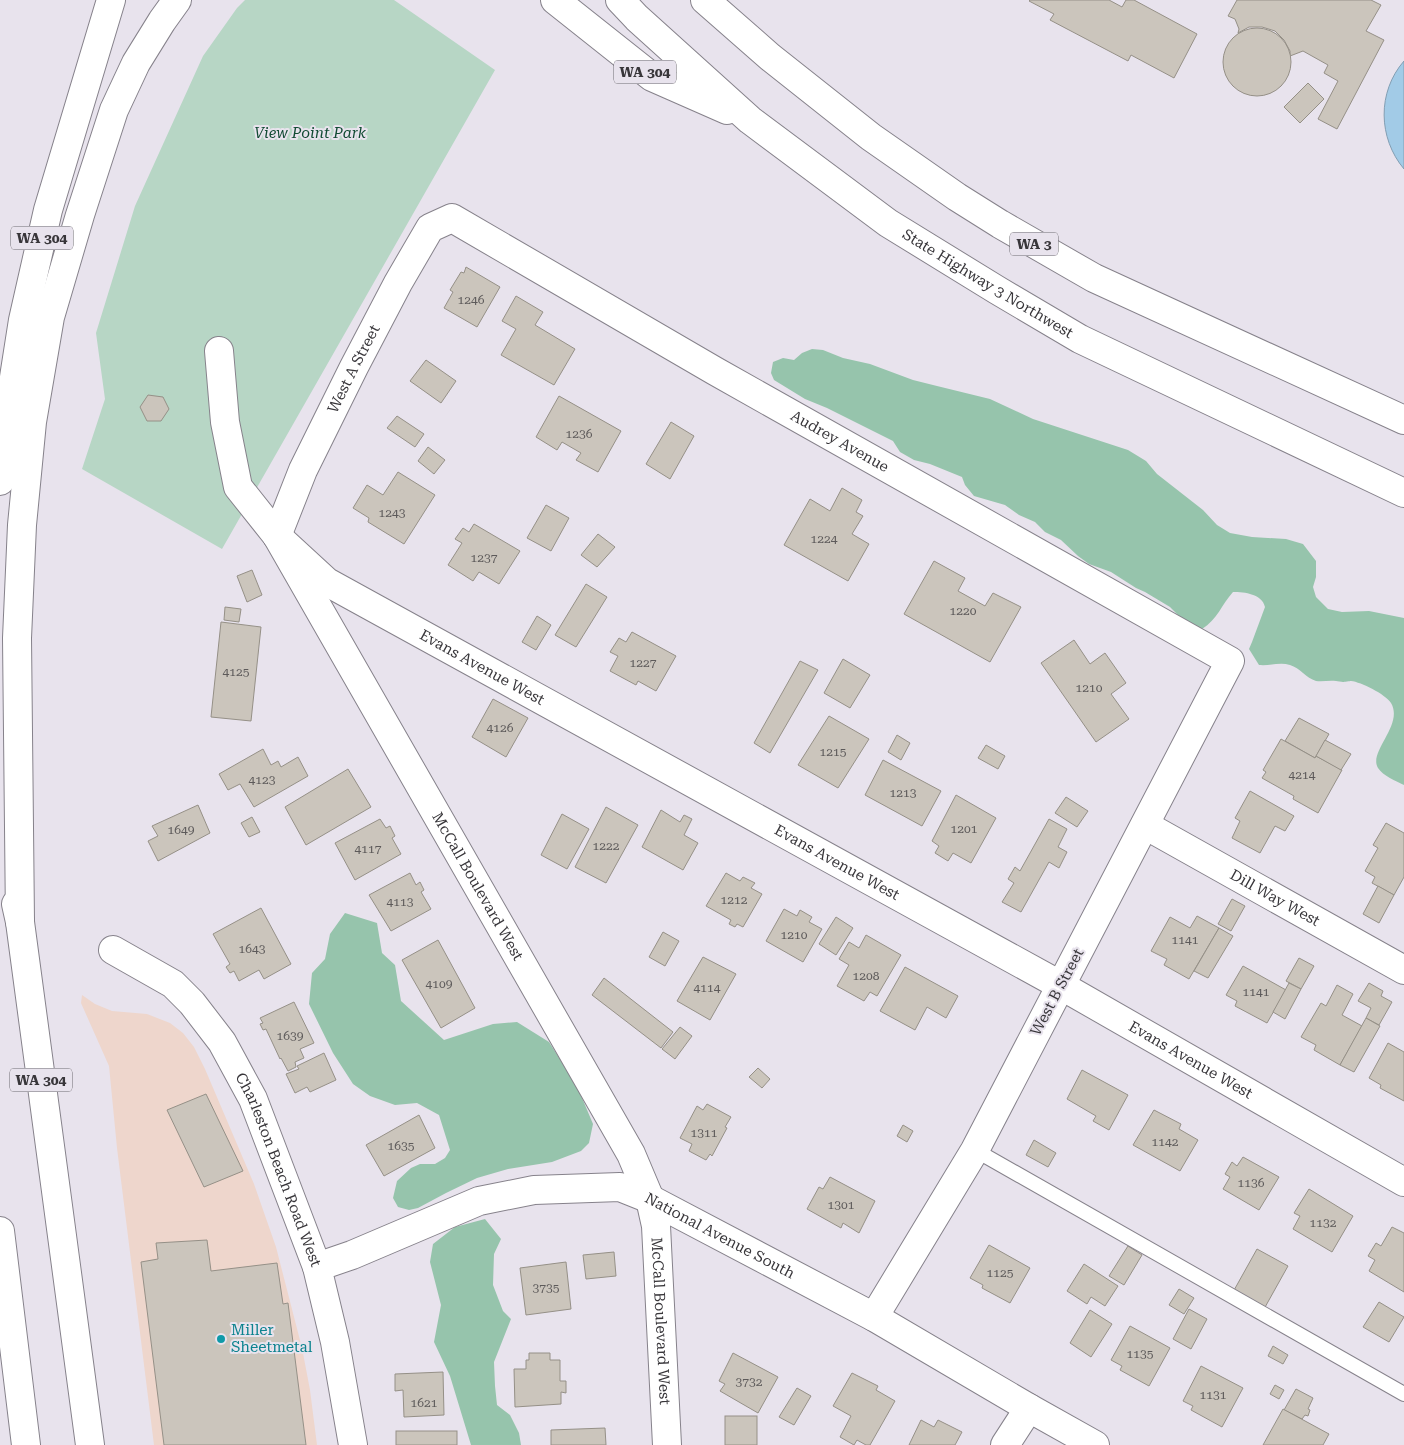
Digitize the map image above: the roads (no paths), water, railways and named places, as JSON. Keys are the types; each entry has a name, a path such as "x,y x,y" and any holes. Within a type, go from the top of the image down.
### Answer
{"main road":[{"name":"WA 304","path":"0,482 7,422 23,320 48,210 111,0"},
{"name":"WA 304","path":"20,922 17,638 22,525 34,412 50,317 114,110 136,63 162,20 177,0"},
{"name":"WA 304","path":"555,0 652,77 750,120"},
{"name":"State Highway 3 Northwest","path":"620,0 637,18 750,120 888,224 1080,339 1404,494"},
{"name":"WA 3","path":"705,0 770,57 870,137 1000,224 1094,278 1404,420"},
{"name":"West A Street","path":"277,536 304,470 354,366 398,283 430,228 452,218"},
{"name":"Audrey Avenue","path":"452,218 715,370 1230,661"},
{"name":"McCall Boulevard West","path":"219,351 225,422 238,487 277,536 631,1154 650,1199 656,1226 667,1445"},
{"name":"Evans Avenue West","path":"277,536 327,582 1060,984 1404,1182"},
{"name":"West B Street","path":"874,1317 975,1150 1230,661"},
{"name":"WA 304","path":"0,814 20,922 90,1445"},
{"name":"Dill Way West","path":"1145,826 1404,970"},
{"name":"Charleston Beach Road West","path":"113,950 173,984 192,1003 222,1042 252,1099 317,1267 335,1342 353,1445"},
{"name":"National Avenue South","path":"317,1267 352,1255 479,1201 534,1190 620,1187 650,1199 874,1317 1095,1445"},
{"path":"0,1231 26,1445"},
{"path":"1005,1445 1029,1408"}],"lane":[{"path":"975,1150 1404,1394"}],"water":[{"path":"1404,61 1404,169 1395,157 1389,143 1384,115 1389,87 1395,73"}],"place":[{"name":"Miller Sheetmetal","path":"221,1339"}],"park label":[{"name":"View Point Park","path":"310,133"}]}
